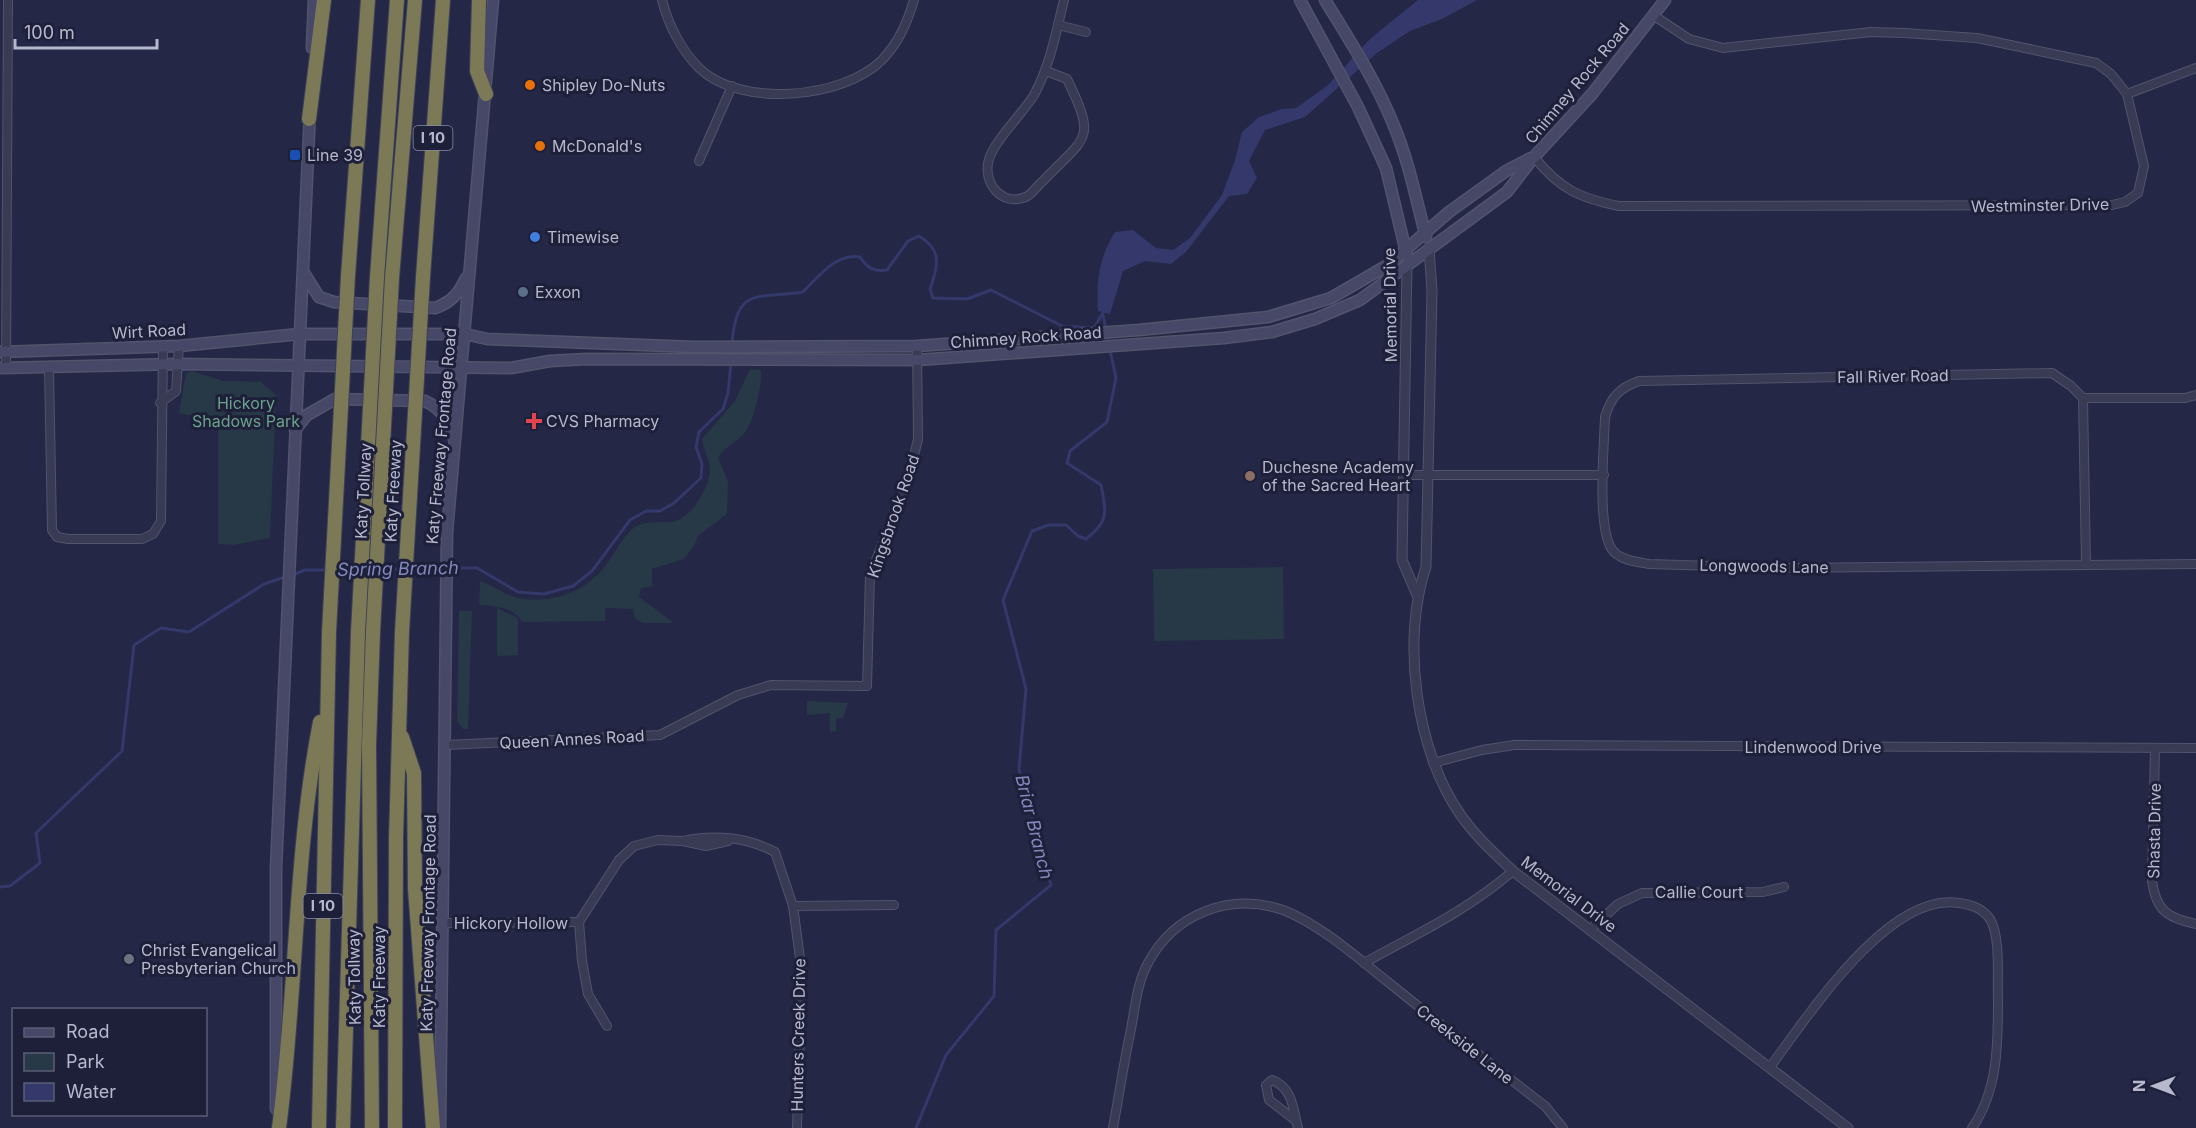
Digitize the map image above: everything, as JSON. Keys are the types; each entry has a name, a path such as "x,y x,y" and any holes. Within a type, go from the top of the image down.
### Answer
{"highway":[{"path":"309,119 324,0"},
{"name":"I 10","path":"319,1128 329,632 348,276 366,0"},
{"name":"Katy Tollway","path":"343,1128 358,632 377,277 397,0"},
{"name":"Katy Tollway","path":"372,1128 369,745 373,632 392,278 415,0"},
{"name":"Katy Freeway","path":"395,1128 395,933 402,632 423,277 443,0"},
{"path":"479,0 477,71 486,94"},
{"path":"278,1128 289,1057 309,780 327,684"},
{"path":"399,726 414,773 415,888 433,1128"}],"main road":[{"path":"278,1128 276,868 284,637 299,366 314,0"},
{"name":"Katy Freeway Frontage Road","path":"440,1128 446,746 444,623 447,532 493,0"},
{"name":"Memorial Drive","path":"1300,0 1359,107 1386,168 1406,249 1407,265"},
{"name":"Memorial Drive","path":"1326,0 1377,88 1412,177 1430,248"},
{"name":"Chimney Rock Road","path":"462,366 511,368 550,361 918,360 1272,333 1315,319 1360,300 1507,192 1534,157 1593,94 1665,0"},
{"name":"Chimney Rock Road","path":"465,334 487,339 610,344 917,346 1222,323 1294,311 1330,298 1388,265 1425,233 1506,171 1534,157"},
{"path":"303,270 309,285 319,297 334,302 435,308 448,304 459,291 470,271"},
{"path":"1222,323 1224,338"},
{"name":"Wirt Road","path":"3,352 179,346 300,334 465,334"},
{"path":"610,344 610,361"},
{"name":"Wirt Road","path":"3,367 163,364 462,366"},
{"path":"295,430 307,415 335,399 425,401 438,407 448,421 455,443"}],"street":[{"path":"3,367 8,0"},
{"path":"662,0 666,14 686,52 700,69 715,80 732,86 778,93 810,92 837,87 861,76 881,60 901,37 914,0"},
{"path":"1046,71 1067,79 1086,124 1084,138 1028,196 1009,199 994,191 987,177 990,157 1033,97 1046,71 1064,0"},
{"name":"Westminster Drive","path":"1534,157 1551,179 1572,193 1592,201 1619,207 2112,205 2125,202 2138,193 2142,182 2144,166 2127,94 2110,74 2096,63 1977,38 1871,32 1723,48 1689,39 1653,15"},
{"path":"1058,26 1086,32"},
{"path":"2127,94 2196,68"},
{"path":"699,161 732,86"},
{"name":"Memorial Drive","path":"1430,248 1432,291 1426,567 1416,595 1416,650 1420,716 1433,764 1458,812 1474,834 1513,872 1848,1128"},
{"name":"Memorial Drive","path":"1407,265 1402,560 1416,595"},
{"path":"49,367 50,521 57,537 142,539 153,534 161,521 160,404 163,346"},
{"path":"160,404 176,391 179,346"},
{"name":"Kingsbrook Road","path":"867,686 870,575 908,480 918,439 917,346"},
{"name":"Fall River Road","path":"1604,475 1605,417 1610,403 1621,390 1639,381 2052,374 2083,398"},
{"path":"2086,564 2083,398 2185,398 2196,395"},
{"path":"1404,475 1604,475"},
{"name":"Longwoods Lane","path":"1604,475 1604,526 1612,549 1628,561 1780,568 2196,564"},
{"name":"Queen Annes Road","path":"446,746 660,735 738,695 771,684 867,686"},
{"name":"Lindenwood Drive","path":"1433,764 1482,750 1514,746 2196,748"},
{"name":"Shasta Drive","path":"2156,748 2152,881 2154,898 2173,919 2196,924"},
{"name":"Hickory Hollow","path":"443,923 579,922 619,860 634,846 658,840 683,841 706,836 758,843 775,852 793,906"},
{"path":"1364,963 1432,929 1482,897 1513,872"},
{"name":"Callie Court","path":"1591,930 1618,904 1642,893 1763,892 1784,887"},
{"path":"1770,1067 1838,977 1893,924 1926,905 1947,901 1976,905 1990,920 1997,950 1998,1043 1994,1076 1980,1116 1972,1128"},
{"name":"Creekside Lane","path":"1113,1128 1139,986 1147,965 1161,942 1178,925 1210,908 1241,902 1280,909 1298,917 1364,963 1545,1106 1563,1128"},
{"path":"793,906 894,905"},
{"name":"Hunters Creek Drive","path":"793,906 802,973 797,1128"},
{"path":"579,922 582,961 588,994 607,1026"},
{"path":"1272,1080 1279,1083 1287,1092 1293,1103 1297,1124 1269,1101 1265,1091 1266,1085 1272,1080"}],"green space":[{"path":"750,369 761,370 755,410 743,435 724,450 718,458 728,481 727,514 698,536 684,559 652,569 652,586 641,588 639,597 674,623 642,623 635,618 633,609 605,608 605,621 522,622 509,610 479,605 480,581 518,598 544,599 568,594 599,574 623,539 635,527 648,523 671,522 685,516 698,502 709,477 710,466 702,439 735,401"},
{"name":"Hickory Shadows Park","path":"192,371 223,381 261,382 276,395 270,538 233,545 218,544 218,421 179,413 186,373"},
{"path":"1283,567 1284,639 1154,641 1153,569"},
{"path":"497,608 518,618 518,655 497,656"},
{"path":"459,611 472,611 468,729 463,729 457,721"},
{"path":"807,701 848,703 843,718 836,718 836,731 830,732 830,713 807,715"}],"water":[{"path":"1418,0 1477,0 1442,19 1410,31 1377,53 1305,117 1265,130 1249,161 1257,178 1247,194 1229,196 1186,252 1171,264 1145,261 1123,271 1110,314 1098,311 1102,260 1115,232 1133,230 1156,248 1173,250 1190,238 1222,195 1235,160 1242,132 1259,117 1282,109 1296,108 1328,85 1371,38"}],"waterway":[{"name":"Spring Branch","path":"732,344 738,312 752,299 803,292 828,267 851,257 860,257 865,264 875,270 887,270 908,241 919,236 927,241 935,253 936,266 930,289 933,298 967,299 991,290 1062,326 1094,328 1104,311"},
{"name":"Briar Branch","path":"1103,315 1106,329"},
{"name":"Briar Branch","path":"916,1128 946,1055 994,996 996,930 1051,885 1019,769 1026,689 1003,600 1032,531 1049,525 1066,525 1078,536 1086,539 1103,521 1105,509 1101,485 1067,463 1070,451 1107,422 1116,378 1107,336"},
{"name":"Spring Branch","path":"450,568 477,568 518,592 544,594 573,586 592,571 630,520 646,511 660,511 674,503 701,478 702,464 696,447 699,432 723,409 728,393 731,363"},
{"name":"Spring Branch","path":"381,569 401,569"},
{"name":"Spring Branch","path":"411,569 443,569"},
{"name":"Spring Branch","path":"292,575 305,570 329,570"},
{"name":"Spring Branch","path":"336,570 356,570"},
{"name":"Spring Branch","path":"0,887 10,886 40,863 36,833 122,751 134,645 161,628 189,632 264,584 285,577"}],"place":[{"name":"Shipley Do-Nuts","path":"530,85"},
{"name":"McDonald's","path":"540,146"},
{"name":"Line 39","path":"295,155"},
{"name":"Timewise","path":"535,237"},
{"name":"Exxon","path":"523,292"},
{"name":"CVS Pharmacy","path":"534,421"},
{"name":"Duchesne Academy of the Sacred Heart","path":"1250,476"},
{"name":"Christ Evangelical Presbyterian Church","path":"129,959"}]}
